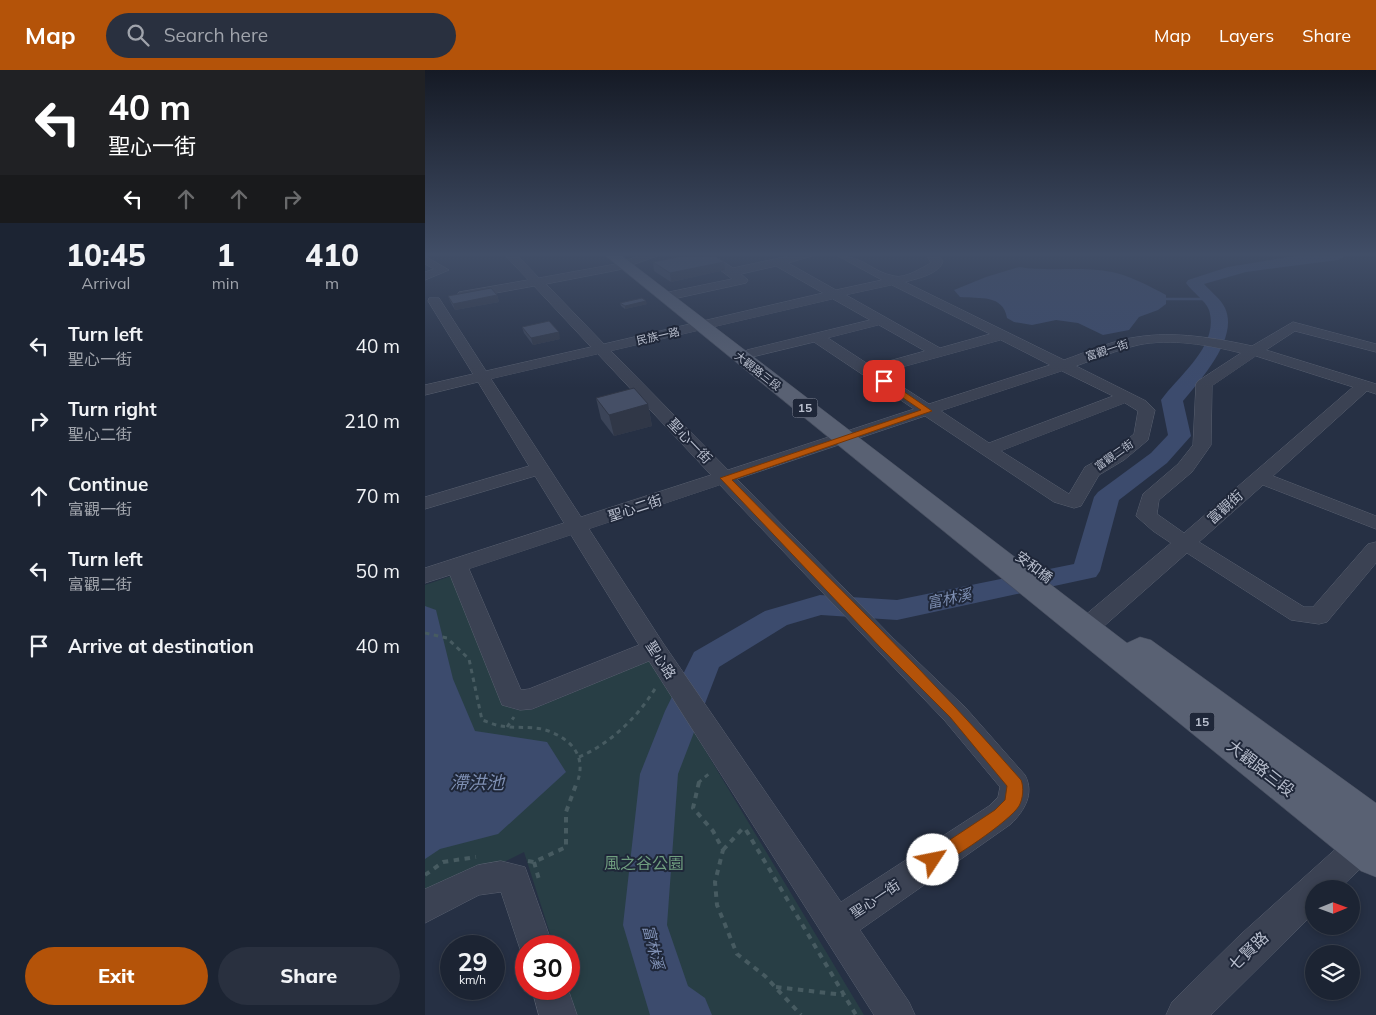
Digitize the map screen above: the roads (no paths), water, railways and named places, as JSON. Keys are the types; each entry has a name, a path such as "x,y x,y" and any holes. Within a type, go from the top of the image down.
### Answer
{"main road":[{"name":"大觀路三段","path":"676,300 1003,554"},
{"name":"大觀路三段","path":"708,324 752,353 851,437"},
{"name":"安和橋","path":"1003,554 1051,591"},
{"name":"大觀路三段","path":"1051,591 1372,842"}],"street":[{"name":"聖心路","path":"439,300 540,469 578,526 661,670 708,731 896,1015"},
{"name":"聖心一街","path":"554,300 885,644 955,714 1015,784 1012,803 1000,815 837,925"},
{"name":"民族一路","path":"425,390 809,300"},
{"path":"845,300 937,352"},
{"name":"富觀二街","path":"816,337 1061,498 1074,502 1092,471 1117,456 1141,436 1147,410 1064,364 933,300"},
{"path":"752,353 880,321"},
{"path":"1376,348 1293,326 1255,352 1227,367 1204,384 1202,445 1185,468 1150,498 1146,516 1185,543 1299,614 1319,616 1376,549"},
{"path":"869,371 1003,335"},
{"name":"富觀一街","path":"851,437 1137,341 1190,339 1222,343 1370,387"},
{"name":"富觀街","path":"1093,623 1259,477 1370,387"},
{"path":"987,450 1126,397"},
{"name":"聖心二街","path":"425,576 851,437"},
{"path":"427,497 540,469"},
{"path":"1259,477 1376,523"},
{"path":"457,566 511,698 520,700 532,699 661,670"},
{"name":"七賢路","path":"1325,880 1372,842"},
{"path":"425,907 484,876 499,875 513,878 531,935"},
{"name":"七賢路","path":"1185,1015 1252,947 1305,897"},
{"path":"553,1000 558,1015"}],"water":[{"path":"993,300 1166,300 1166,304 1158,310 1139,317 1129,330 1103,335 1078,323 1056,320 1032,325 1014,322 1007,318 1005,310"},
{"name":"滯洪池","path":"425,606 436,610 453,679 475,731 547,742 566,772 498,834 440,849 425,859"}],"waterway":[{"name":"富林溪","path":"688,1015 669,1002 645,925 659,774 683,711 706,660 776,618 820,605 897,610 1086,571 1107,497 1159,458 1180,436 1172,400 1206,358 1218,333 1219,320 1217,309 1210,300"}],"park label":[{"name":"風之谷公園","path":"644,863"}]}
